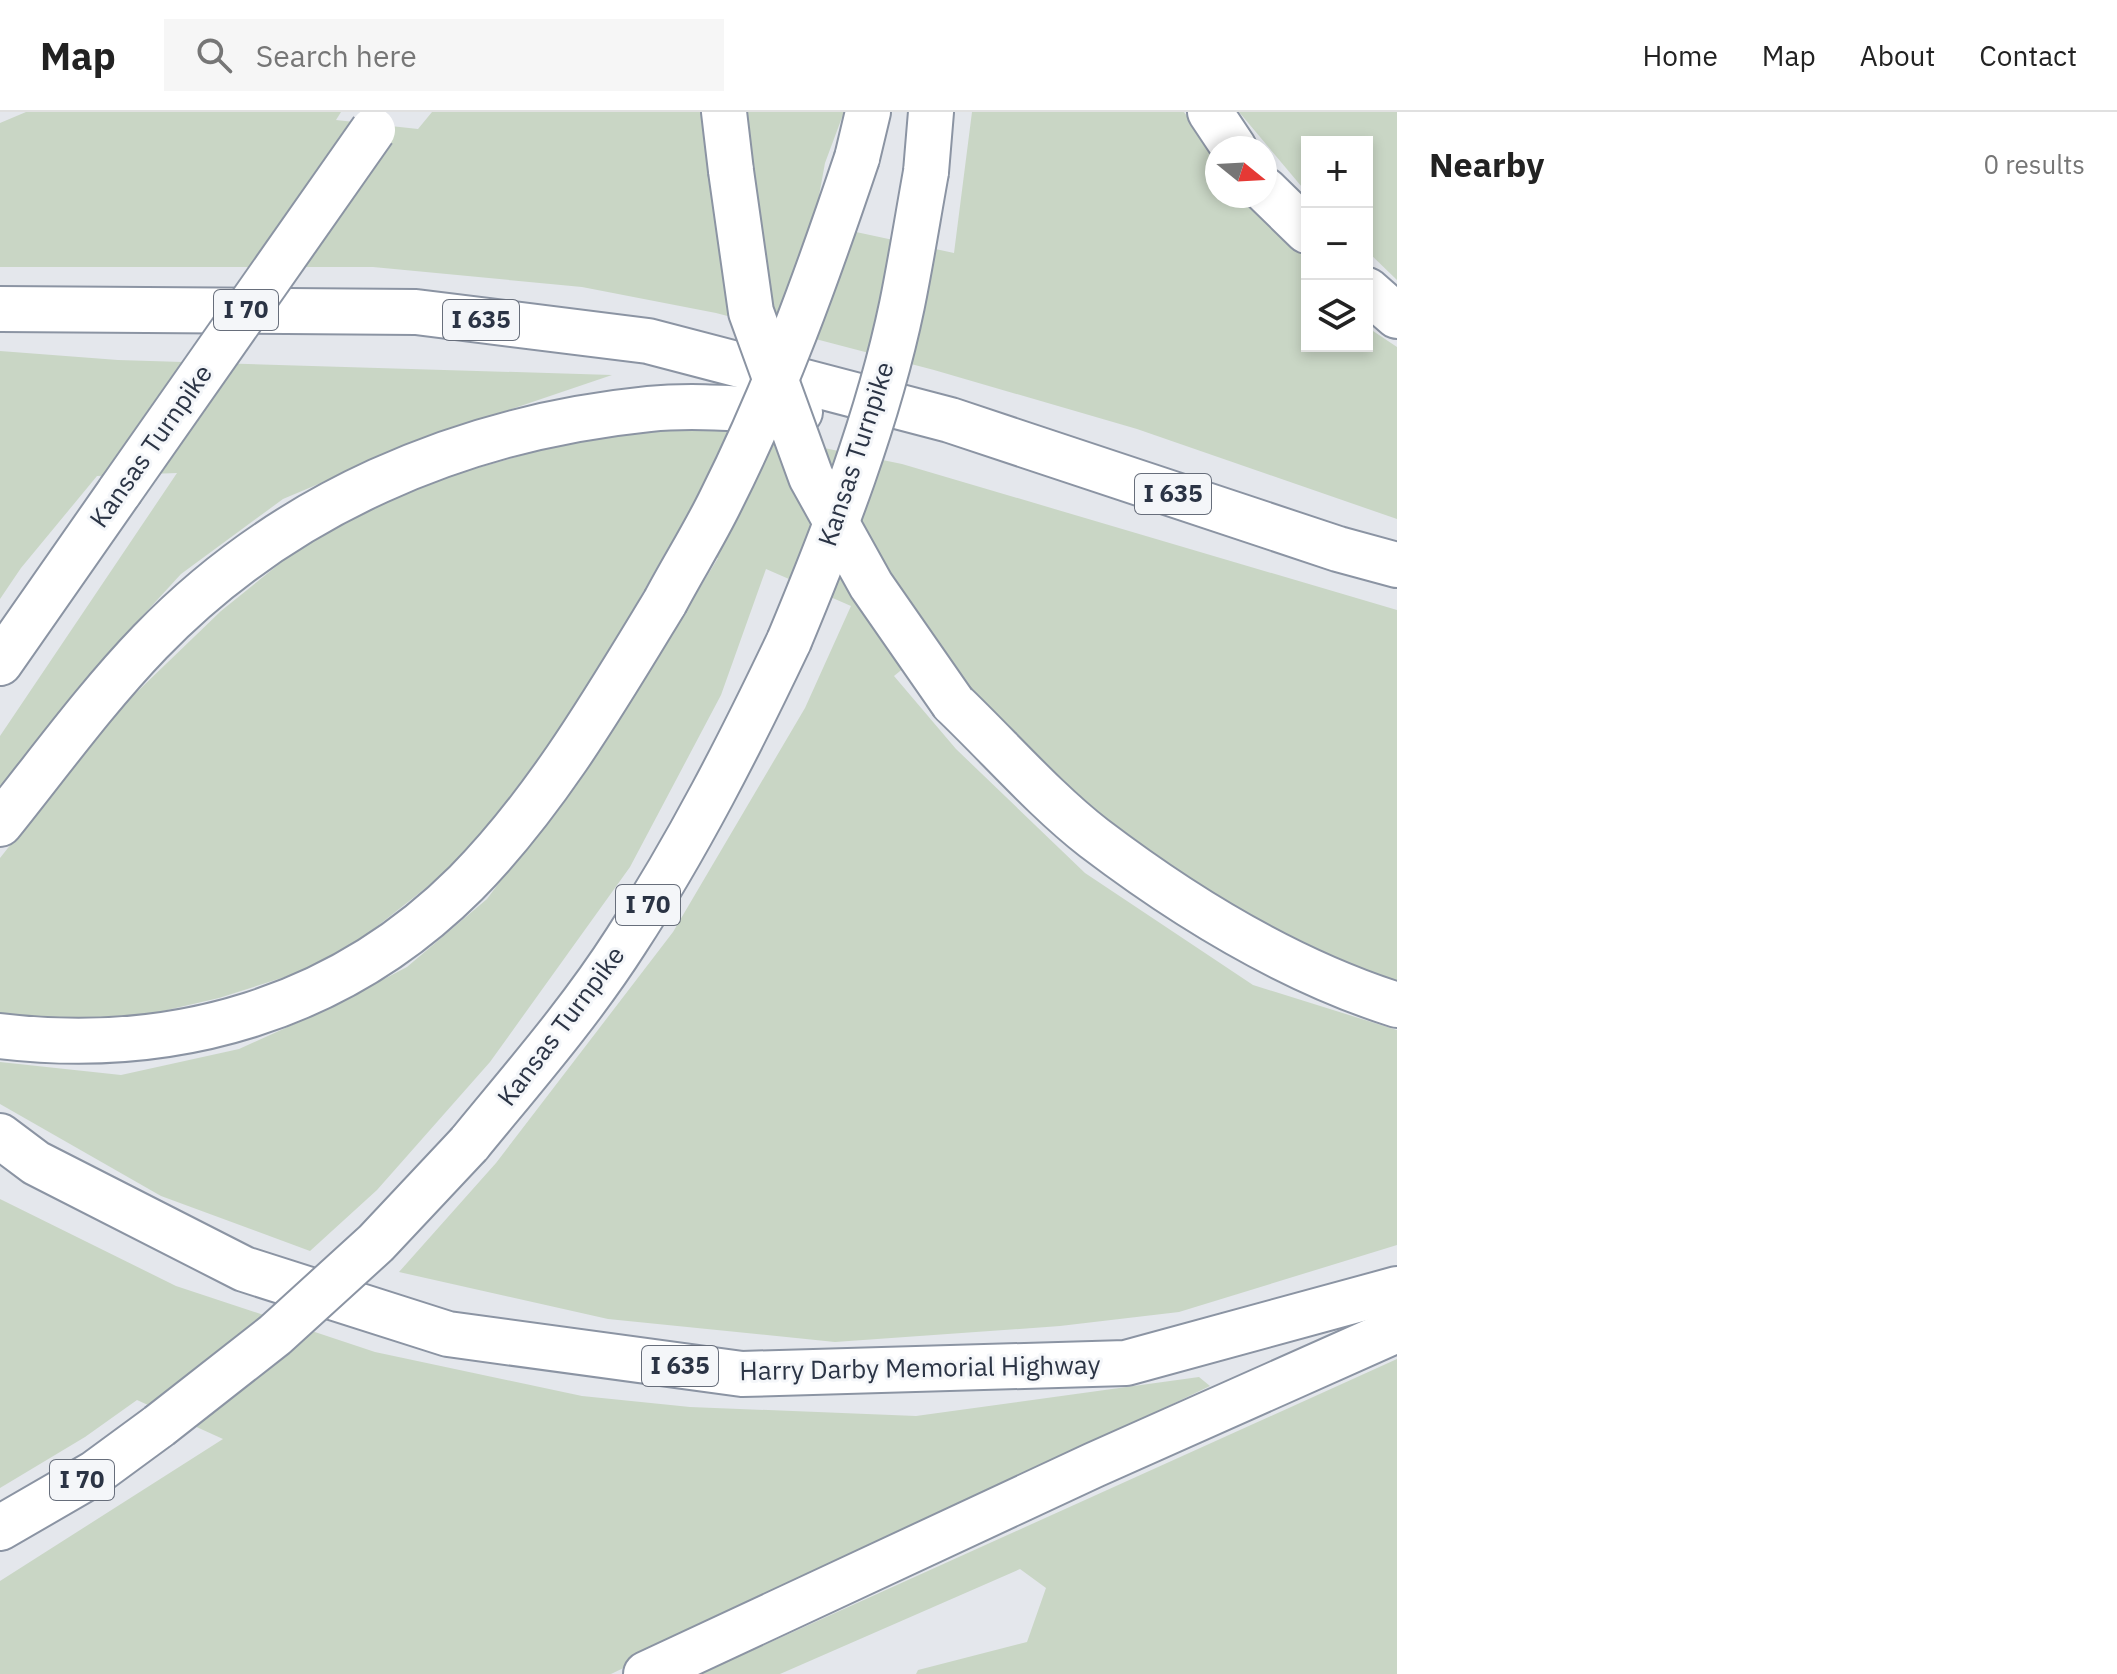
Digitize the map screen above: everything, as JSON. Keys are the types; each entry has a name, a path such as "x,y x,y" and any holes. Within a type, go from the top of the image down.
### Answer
{"highway":[{"path":"724,112 751,312 811,477 871,585 953,703 1092,836 1227,930 1340,987 1397,1005"},
{"path":"0,1036 50,1042 93,1042 180,1034 244,1018 305,995 357,967 416,927 466,883 527,811 599,710 665,602 721,500 769,396 817,276 857,158 868,112"},
{"name":"Kansas Turnpike","path":"0,1528 95,1473 159,1426 275,1335 376,1243 469,1144 556,1039 625,943 692,833 741,742 789,641 827,548 867,430 901,307 926,172 931,112"},
{"path":"1210,112 1226,136"},
{"name":"Kansas Turnpike","path":"0,663 379,121"},
{"path":"1277,202 1301,225"},
{"path":"1373,295 1397,316"},
{"name":"I 635","path":"0,309 431,314 648,341 950,420 1338,549 1397,565"},
{"path":"0,824 150,642 210,585 326,504 405,467 488,438 570,419 652,409 718,408 950,420"},
{"name":"Harry Darby Memorial Highway","path":"0,1136 36,1163 244,1269 448,1334 742,1374 1126,1363 1397,1289"},
{"path":"646,1674 1080,1471 1397,1330"}],"green space":[{"path":"26,112 341,112 336,120 418,129 432,112 702,112 709,173 745,112 844,112 825,163 814,223 954,253 972,112 1184,112 1205,141 1205,208 1258,208 1301,254 1301,352 1373,352 1373,331 1397,347 1397,519 1137,429 934,370 716,313 582,287 373,267 0,267 0,123"},
{"path":"1239,112 1397,112 1397,280 1373,257 1373,136 1301,136 1301,186 1277,157 1277,136 1259,136"},
{"path":"0,351 118,360 612,375 432,436 283,499 181,574 92,671 0,787 0,736 177,473 97,476 21,568 0,599"},
{"path":"727,428 902,464 1397,610 1397,989 1268,934 1077,803 991,717 933,644 894,676 956,749 1085,873 1253,985 1397,1030 1397,1245 1179,1312 1060,1326 835,1342 608,1319 399,1272 496,1163 673,932 805,708 851,606 766,569 721,695 630,867 490,1062 377,1190 310,1251 161,1196 0,1104 0,1062 121,1075 239,1049 323,1011 407,967 487,899 618,722 718,558 669,546 585,695 465,857 332,962 219,998 85,1029 0,1015 0,858 114,714 221,611 341,514 456,474 611,430"},
{"path":"0,1199 176,1286 375,1352 582,1396 690,1407 916,1416 1199,1377 1210,1386 611,1674 0,1674 0,1581 223,1439 137,1400 85,1437 0,1488"},
{"path":"1397,1359 1397,1674 916,1674 918,1670 1027,1642 1046,1588 1020,1569 780,1674 700,1674"}]}
